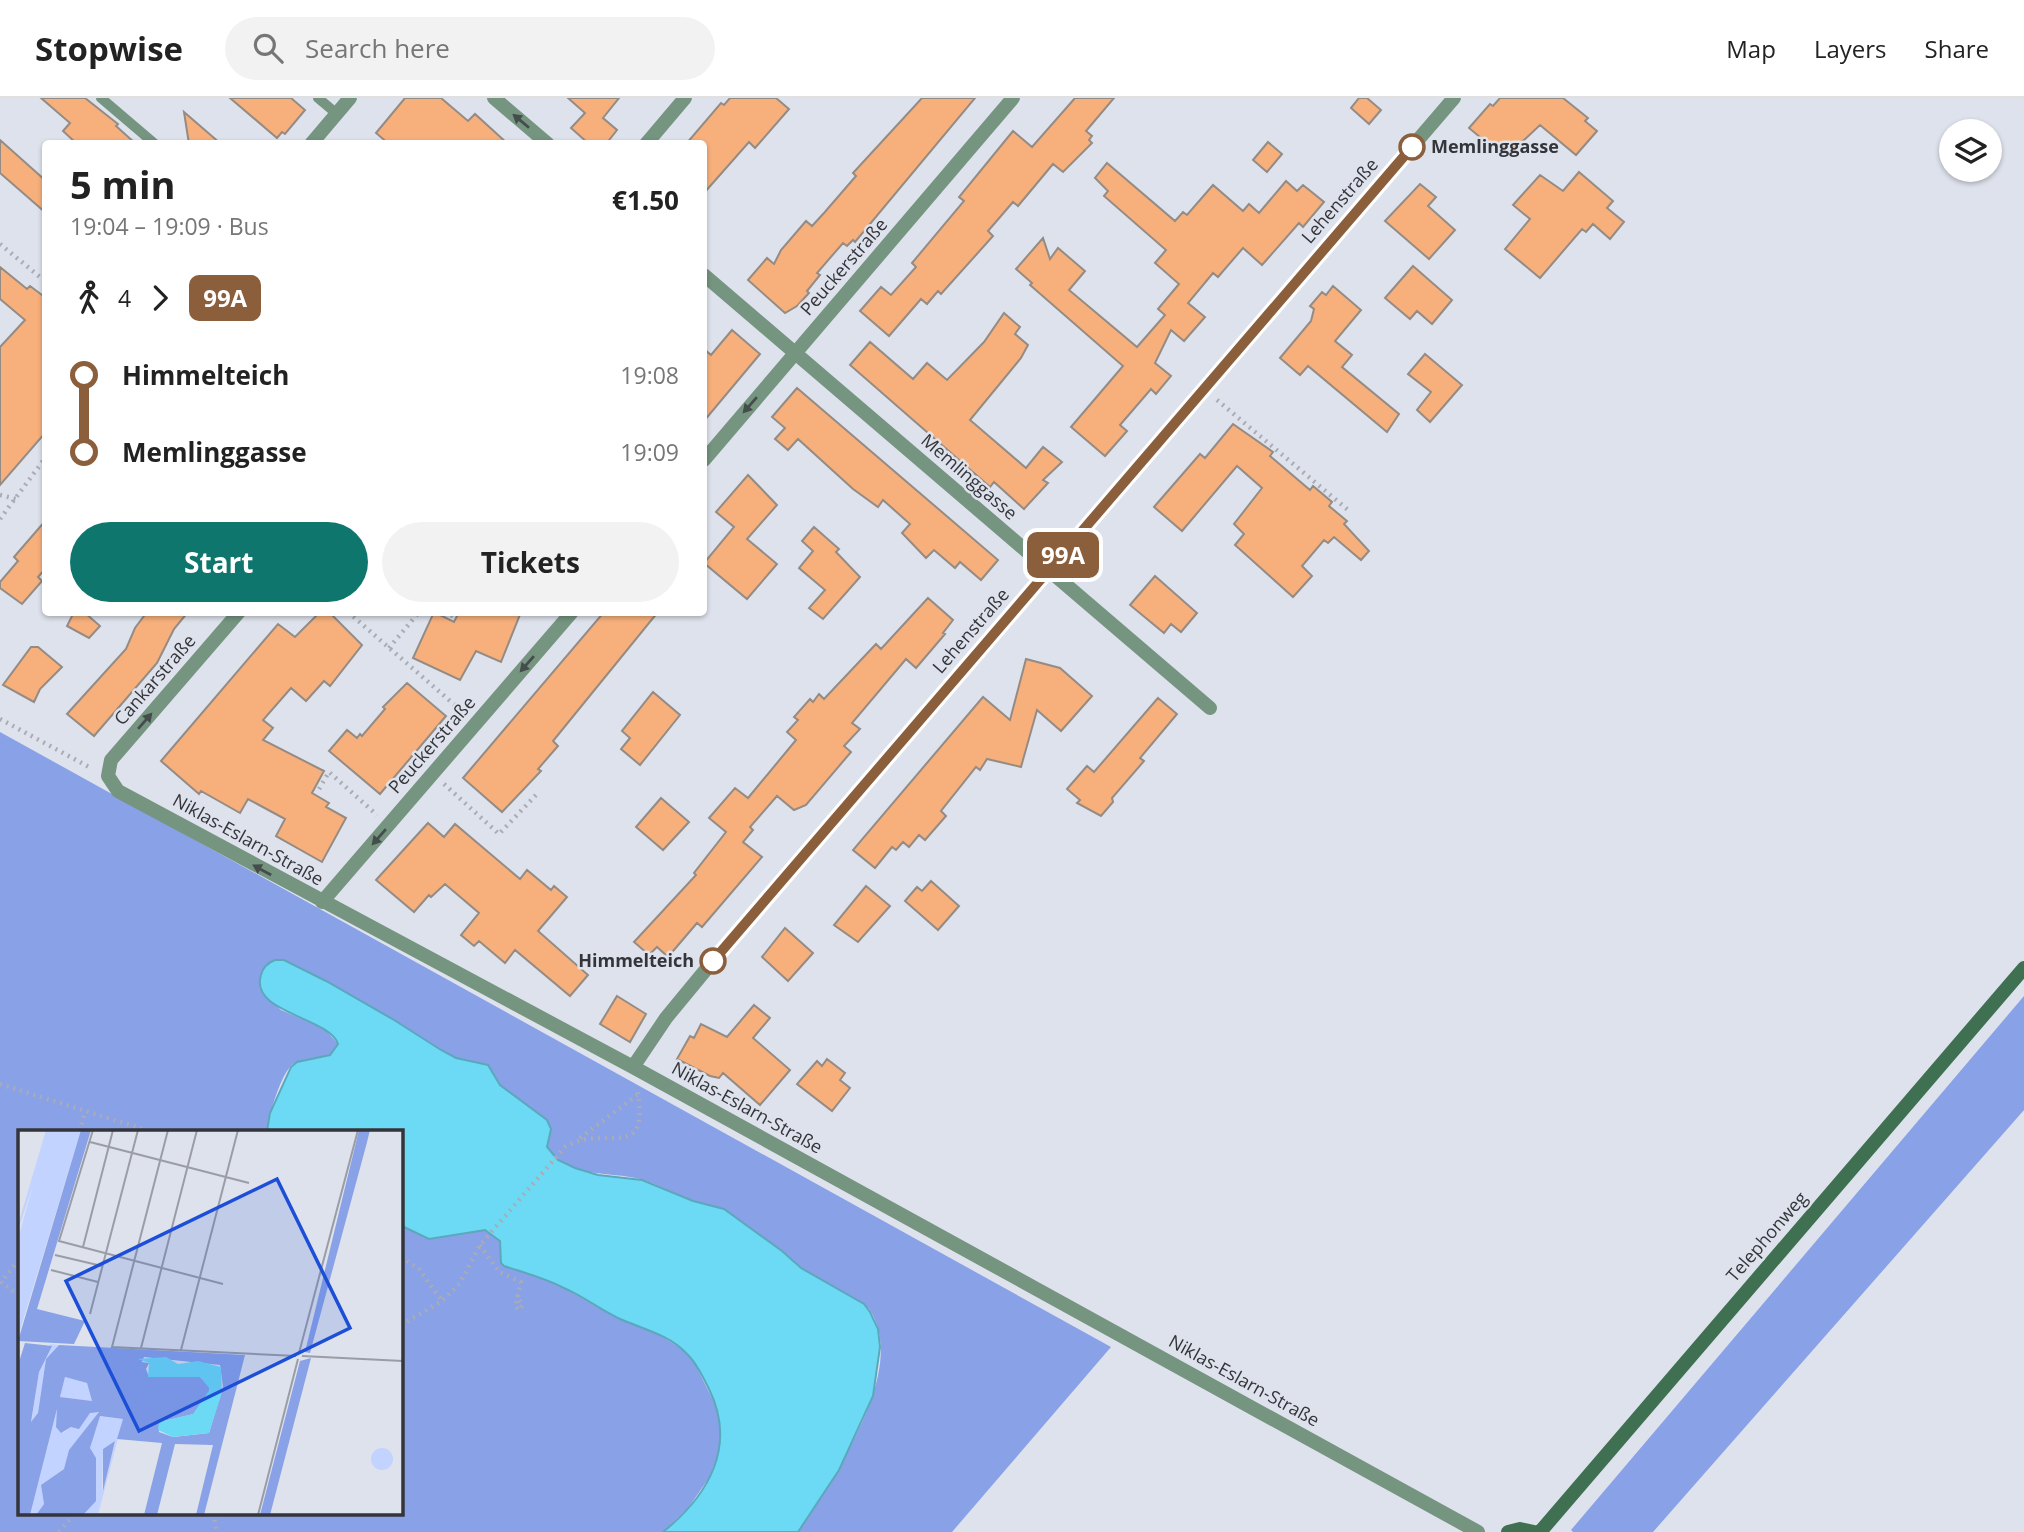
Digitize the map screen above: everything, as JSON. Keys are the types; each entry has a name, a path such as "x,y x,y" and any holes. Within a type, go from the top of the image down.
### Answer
{"street":[{"path":"314,140 350,98"},
{"path":"494,98 543,140"},
{"path":"649,140 685,98"},
{"name":"Peuckerstraße","path":"707,457 1013,98"},
{"name":"Lehenstraße","path":"633,1067 666,1018 713,961 1454,98"},
{"name":"Memlinggasse","path":"707,278 1210,708"},
{"name":"Cankarstraße","path":"108,776 111,760 236,616"},
{"name":"Peuckerstraße","path":"322,902 569,616"},
{"name":"Niklas-Eslarn-Straße","path":"108,776 118,791 633,1067 1478,1532"},
{"name":"Telephonweg","path":"1540,1532 2024,968"},
{"path":"1508,1532 1520,1528 1534,1532"}],"lane":[{"path":"101,98 150,140"},
{"path":"317,98 337,114"}],"path":[{"path":"0,244 42,279"},
{"path":"1204,390 1348,510"},
{"path":"0,519 42,463"},
{"path":"0,495 16,499"},
{"path":"353,616 476,723"},
{"path":"389,648 416,616"},
{"path":"0,719 108,776"},
{"path":"319,789 329,772 389,825"},
{"path":"433,774 499,834 537,794"},
{"path":"579,1139 625,1138 635,1133 642,1116 633,1067"},
{"path":"0,1084 145,1130"},
{"path":"402,1324 442,1301 460,1283 480,1245 565,1147 638,1094"},
{"path":"79,1130 85,1113"},
{"path":"480,1245 499,1272 521,1282 516,1296"},
{"path":"402,1258 419,1269 442,1301"},
{"path":"18,1261 0,1282 18,1295"},
{"path":"59,1532 74,1514"},
{"path":"213,1514 217,1532"}],"shaded area":[{"path":"0,732 1111,1347 952,1532 798,1532 846,1455 873,1393 880,1362 879,1334 869,1309 803,1270 721,1208 694,1202 640,1179 589,1172 565,1164 547,1147 550,1134 544,1117 500,1085 488,1065 456,1058 326,981 284,960 273,960 262,973 263,992 281,1010 325,1029 338,1044 330,1055 297,1062 288,1069 276,1096 267,1130 18,1130 18,1514 402,1514 402,1226 429,1239 485,1230 500,1241 504,1266 551,1281 597,1307 658,1334 685,1351 695,1364 718,1410 721,1425 721,1448 709,1478 688,1508 663,1532 0,1532"},
{"path":"284,960 326,981 456,1058 488,1065 500,1085 547,1120 551,1129 547,1147 558,1160 598,1175 642,1180 693,1201 724,1209 801,1268 864,1304 878,1329 880,1347 873,1396 839,1470 798,1532 663,1532 694,1502 705,1486 719,1450 717,1410 709,1389 690,1357 664,1337 620,1319 542,1278 504,1266 501,1263 500,1241 485,1230 429,1239 402,1226 402,1130 267,1130 270,1113 291,1067 297,1062 330,1055 338,1044 332,1035 320,1027 267,998 260,988 261,975 270,962"},
{"path":"2024,996 2024,1110 1653,1532 1573,1532 1571,1530"}],"building":[{"path":"41,98 85,98 118,124 116,126 132,140 73,140 63,131 70,123"},
{"path":"230,98 291,98 305,110 285,134 282,132 277,138"},
{"path":"405,98 441,98 468,121 475,114 504,140 384,140 376,133"},
{"path":"568,98 619,98 603,118 617,130 609,140 584,140 571,128 585,113"},
{"path":"730,98 776,98 789,109 755,148 749,142 707,190 707,140 689,140 721,103 724,105"},
{"path":"922,98 975,98 855,242 853,240 847,246 843,243 817,273 820,275 807,291 809,293 797,306 785,313 748,280 767,258 774,264 781,250 806,221 812,226 856,176 853,173"},
{"path":"1075,98 1114,98 1086,131 1092,136 1089,140 1092,143 1063,172 1053,164 1018,206 1013,202 988,231 993,236 941,294 938,291 927,304 921,299 889,336 860,311 881,287 891,295 916,267 912,263 964,201 959,197 1013,131 1032,147"},
{"path":"1359,98 1367,98 1381,110 1369,124 1351,108"},
{"path":"1500,98 1563,98 1588,118 1585,121 1597,131 1576,155 1540,125 1505,158 1469,128 1490,104 1493,106"},
{"path":"184,112 216,140 188,140"},
{"path":"0,140 42,177 42,210 0,173"},
{"path":"1268,142 1282,154 1267,172 1253,160"},
{"path":"1107,163 1175,221 1183,212 1187,215 1213,185 1243,211 1249,204 1259,213 1286,181 1297,191 1303,185 1324,202 1303,227 1299,223 1262,265 1243,248 1218,277 1213,273 1188,303 1205,317 1184,341 1171,330 1155,363 1171,376 1156,394 1151,389 1120,425 1127,431 1105,456 1071,427 1123,366 1030,285 1032,283 1016,269 1043,238 1050,259 1058,248 1085,271 1069,290 1137,347 1165,315 1158,309 1179,284 1155,263 1166,250 1104,196 1108,191 1095,178"},
{"path":"1579,172 1613,201 1607,208 1624,222 1610,239 1593,224 1586,232 1582,229 1540,278 1505,249 1530,219 1513,205 1540,175 1563,191"},
{"path":"1420,184 1436,197 1428,206 1455,230 1429,259 1385,221"},
{"path":"1413,266 1452,300 1432,324 1417,311 1410,319 1385,298"},
{"path":"0,267 27,289 30,286 42,295 42,437 0,485 0,347 25,320 0,299"},
{"path":"1333,286 1361,310 1335,341 1352,355 1342,367 1399,414 1387,432 1308,366 1300,375 1280,358 1311,321 1314,309 1310,306 1322,292 1326,295"},
{"path":"1004,313 1020,327 1015,334 1028,345 1021,358 970,420 1026,468 1043,447 1062,462 1043,480 1048,483 1024,509 994,482 990,487 850,365 870,342 913,379 927,363 947,380 984,342"},
{"path":"732,330 760,354 707,417 707,352 711,355"},
{"path":"1425,354 1462,385 1430,422 1417,410 1431,392 1408,374"},
{"path":"797,388 998,560 981,580 960,562 955,568 934,550 926,558 902,533 910,524 883,500 878,507 853,489 798,439 788,450 775,439 785,428 772,417"},
{"path":"1233,424 1273,452 1270,456 1310,490 1313,486 1332,502 1329,506 1347,521 1344,524 1369,551 1361,560 1334,537 1328,543 1324,540 1302,566 1312,576 1293,597 1235,545 1244,534 1234,524 1262,488 1237,466 1182,531 1154,507 1200,454 1205,458"},
{"path":"748,475 777,505 747,539 777,564 747,599 707,566 707,559 734,527 716,512"},
{"path":"42,525 42,572 38,577 42,581 22,604 0,588 0,582 18,561 14,557"},
{"path":"814,527 839,549 836,552 860,577 823,619 809,608 825,590 799,568 813,551 802,541"},
{"path":"1155,576 1197,613 1181,632 1171,624 1164,633 1130,605"},
{"path":"928,598 953,620 943,633 945,634 916,668 906,659 852,723 860,729 844,746 851,752 806,805 794,810 777,796 750,827 753,830 743,842 762,857 702,927 697,923 668,957 657,947 649,955 634,942 696,875 694,873 726,832 709,818 735,788 748,798 796,740 787,732 798,720 794,717 810,699 813,702 819,694 824,699 876,644 881,649"},
{"path":"72,616 89,616 100,626 89,638 67,626"},
{"path":"144,616 185,616 174,629 157,663 94,736 67,714 126,649 135,628"},
{"path":"316,616 333,616 362,645 330,686 324,681 306,701 291,688 263,720 273,728 263,740 324,771 312,793 329,803 326,807 346,818 322,862 276,836 285,819 248,799 240,813 201,791 199,794 161,761 278,624 295,637"},
{"path":"432,616 442,616 454,622 457,616 519,616 501,662 476,651 460,680 413,658"},
{"path":"601,616 655,616 553,741 558,746 538,769 541,771 502,812 463,778"},
{"path":"31,647 38,647 62,667 40,689 34,702 3,685"},
{"path":"1026,659 1060,668 1092,696 1061,731 1037,710 1021,767 987,759 980,770 976,767 941,811 946,816 925,840 919,835 909,847 903,842 896,850 892,847 875,868 853,850 983,697 1010,720"},
{"path":"407,683 446,716 380,794 329,751 347,730 357,738 360,734 362,736 385,709 383,707"},
{"path":"653,692 680,715 640,765 621,749 630,738 622,731"},
{"path":"1158,698 1177,714 1140,758 1144,761 1112,798 1113,802 1101,816 1077,803 1080,800 1067,789 1087,766 1094,772"},
{"path":"661,798 689,822 663,850 636,827"},
{"path":"428,823 444,837 455,824 520,879 527,870 551,890 554,886 567,897 538,931 588,975 570,996 515,950 505,963 479,941 474,946 461,935 479,913 445,884 431,897 429,895 414,912 376,880"},
{"path":"931,881 959,906 938,930 905,901 917,887 922,891"},
{"path":"866,886 890,906 858,942 834,925"},
{"path":"785,928 813,953 788,981 762,957"},
{"path":"617,996 646,1014 630,1042 600,1024"},
{"path":"754,1005 770,1018 753,1038 790,1070 760,1105 723,1073 719,1078 710,1076 677,1059 690,1036 694,1038 701,1024 727,1037"},
{"path":"827,1059 845,1073 840,1080 850,1088 832,1111 797,1084 817,1061 822,1066"}],"bus line":[{"name":"99A","path":"713,961 1412,147"}],"place":[{"name":"Memlinggasse","path":"1412,147"},
{"name":"Himmelteich","path":"713,961"}]}
